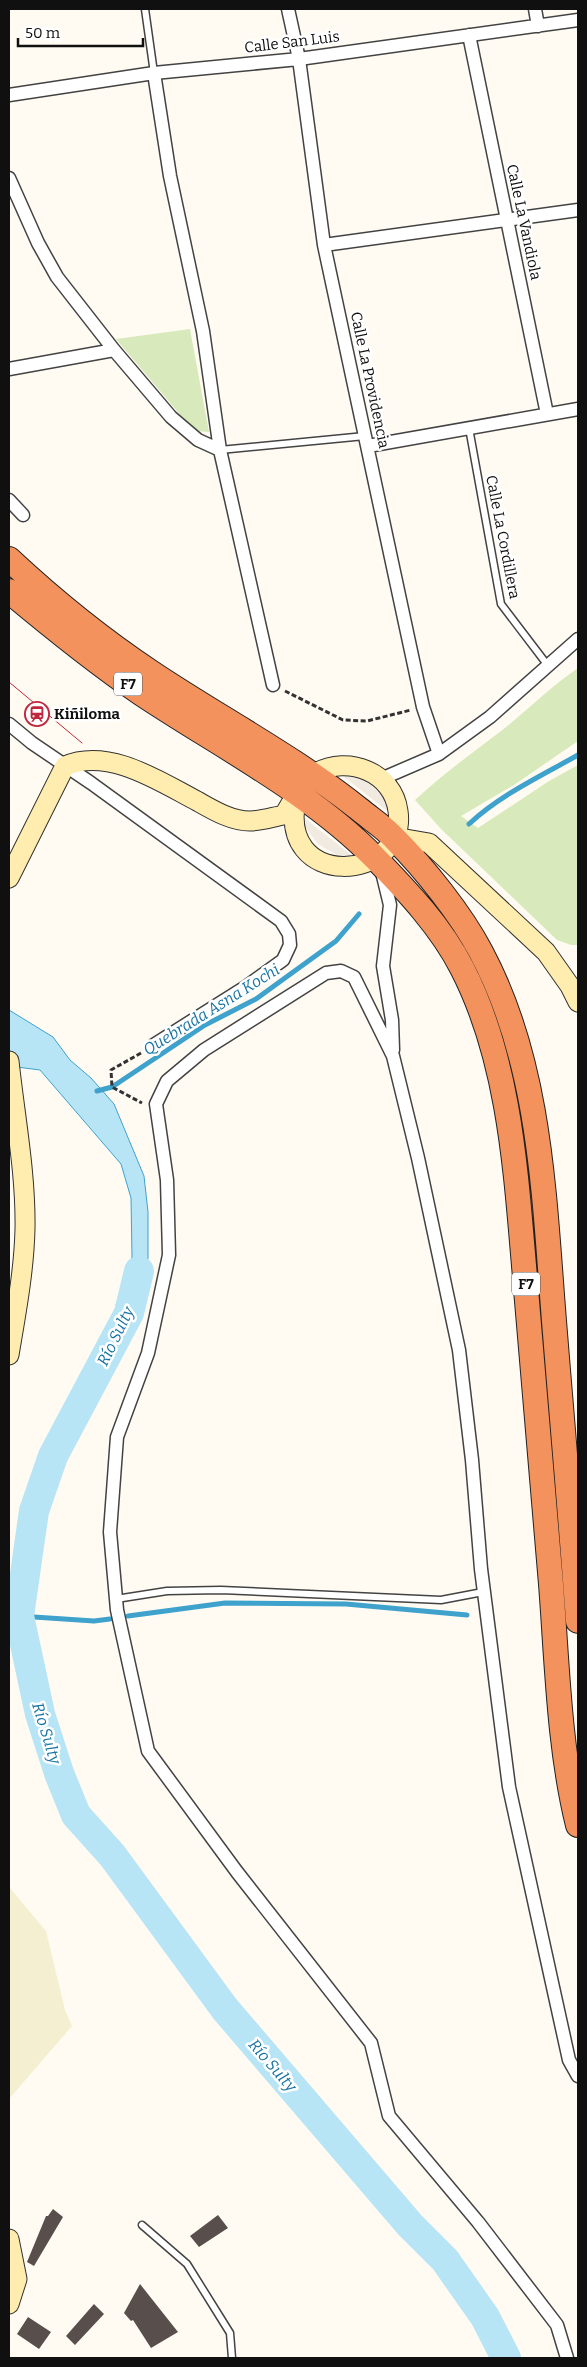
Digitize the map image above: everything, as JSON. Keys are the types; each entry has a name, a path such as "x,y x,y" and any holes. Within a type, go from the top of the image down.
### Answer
{"highway":[{"name":"F7","path":"9,559 50,598 99,636 153,674 314,774 394,837 463,922 482,953 509,1014 529,1089 545,1217 576,1555 578,1620"},
{"name":"F7","path":"9,590 77,649 143,695 297,795 355,838 376,858 430,920 450,946 463,970 483,1019 503,1089 516,1179 559,1693 572,1799 578,1825"}],"street":[{"name":"Calle La Providencia","path":"288,9 299,59 324,245 423,707 439,754"},
{"path":"535,9 538,26"},
{"name":"Calle San Luis","path":"9,95 154,73 299,59 578,20"},
{"name":"Calle La Vandiola","path":"469,35 547,414"},
{"path":"154,73 170,176 203,331 220,450 273,685"},
{"path":"9,178 38,243 57,277 114,350 171,417 198,440 220,450"},
{"path":"324,245 578,210"},
{"path":"9,369 114,350"},
{"path":"366,441 469,428 578,409"},
{"path":"9,500 23,516"},
{"path":"381,779 439,754 490,717 549,667 578,639"},
{"path":"9,724 32,744 281,921 289,934 290,946 283,960 248,986 152,1046"},
{"path":"9,878 65,766 76,762 104,760 136,771 169,786 222,815 250,821 284,815 304,784 314,774 329,767 346,765 366,769 381,779 397,803 399,819 394,837 376,858 358,866 342,868 326,864 312,856 301,844 294,829 293,813 297,795"},
{"path":"394,837 429,842 546,952 570,986 578,1002"},
{"path":"376,858 385,880 390,905 383,966 392,1020 393,1056 418,1158 459,1350 472,1460 483,1592 509,1787 569,2060 578,2076"},
{"path":"393,1056 354,976 341,971 326,973 204,1050 167,1081 156,1104 167,1180 169,1255 148,1353 117,1437 110,1532 116,1599 148,1751 237,1872 371,2043 389,2116 478,2222 557,2324 567,2358"},
{"path":"9,1061 22,1169 25,1229 18,1300 9,1355"},
{"path":"9,2239 13,2278 9,2304"}],"lane":[{"path":"145,9 154,73"},
{"name":"Calle La Cordillera","path":"469,428 501,604 549,667"},
{"path":"220,450 366,441"},
{"path":"116,1599 167,1591 221,1590 441,1600 483,1592"},
{"path":"142,2225 187,2264 230,2333 232,2358"}],"path":[{"path":"273,685 342,720 367,720 423,707"},
{"path":"152,1046 111,1070 112,1087 139,1103 156,1104"}],"shaded area":[{"path":"338,772 357,775 372,786 385,800 391,814"},
{"path":"303,817 355,858 337,855 318,844 306,828"},
{"path":"9,1887 46,1931 65,2010 72,2026 9,2099"}],"green space":[{"path":"190,329 209,432 196,431 182,417 116,339"},
{"path":"578,668 578,741 514,785 461,816 478,828 549,781 578,765 578,945 571,945 557,940 441,829 415,800 501,731 558,682"}],"water":[{"name":"Río Sulty","path":"9,1010 53,1037 70,1060 91,1078 114,1104 144,1176 148,1212 148,1258 139,1312 116,1305 132,1257 131,1198 121,1164 40,1070 9,1066"}],"building":[{"path":"53,2209 63,2217 34,2266 27,2262 46,2216"},
{"path":"218,2215 228,2228 199,2247 190,2236"},
{"path":"140,2284 178,2332 151,2348 133,2320 131,2321 124,2313"},
{"path":"94,2304 104,2314 75,2345 66,2336"},
{"path":"28,2317 51,2332 39,2349 17,2334"}],"waterway":[{"name":"Quebrada Asna Kochi","path":"469,824 507,795 578,755"},
{"name":"Quebrada Asna Kochi","path":"97,1091 112,1087 205,1025 256,999 336,941 359,914"},
{"name":"Río Sulty","path":"139,1271 129,1313 53,1456 34,1511 19,1616 40,1714 59,1773 76,1815 112,1855 225,2009 410,2225 445,2260 485,2317 506,2358"},
{"path":"128,1616 225,1603 346,1604 467,1615"},
{"path":"19,1616 94,1621 110,1619"}],"tram line":[{"path":"9,682 82,743"}],"place":[{"name":"Kiñiloma","path":"37,714"}]}
